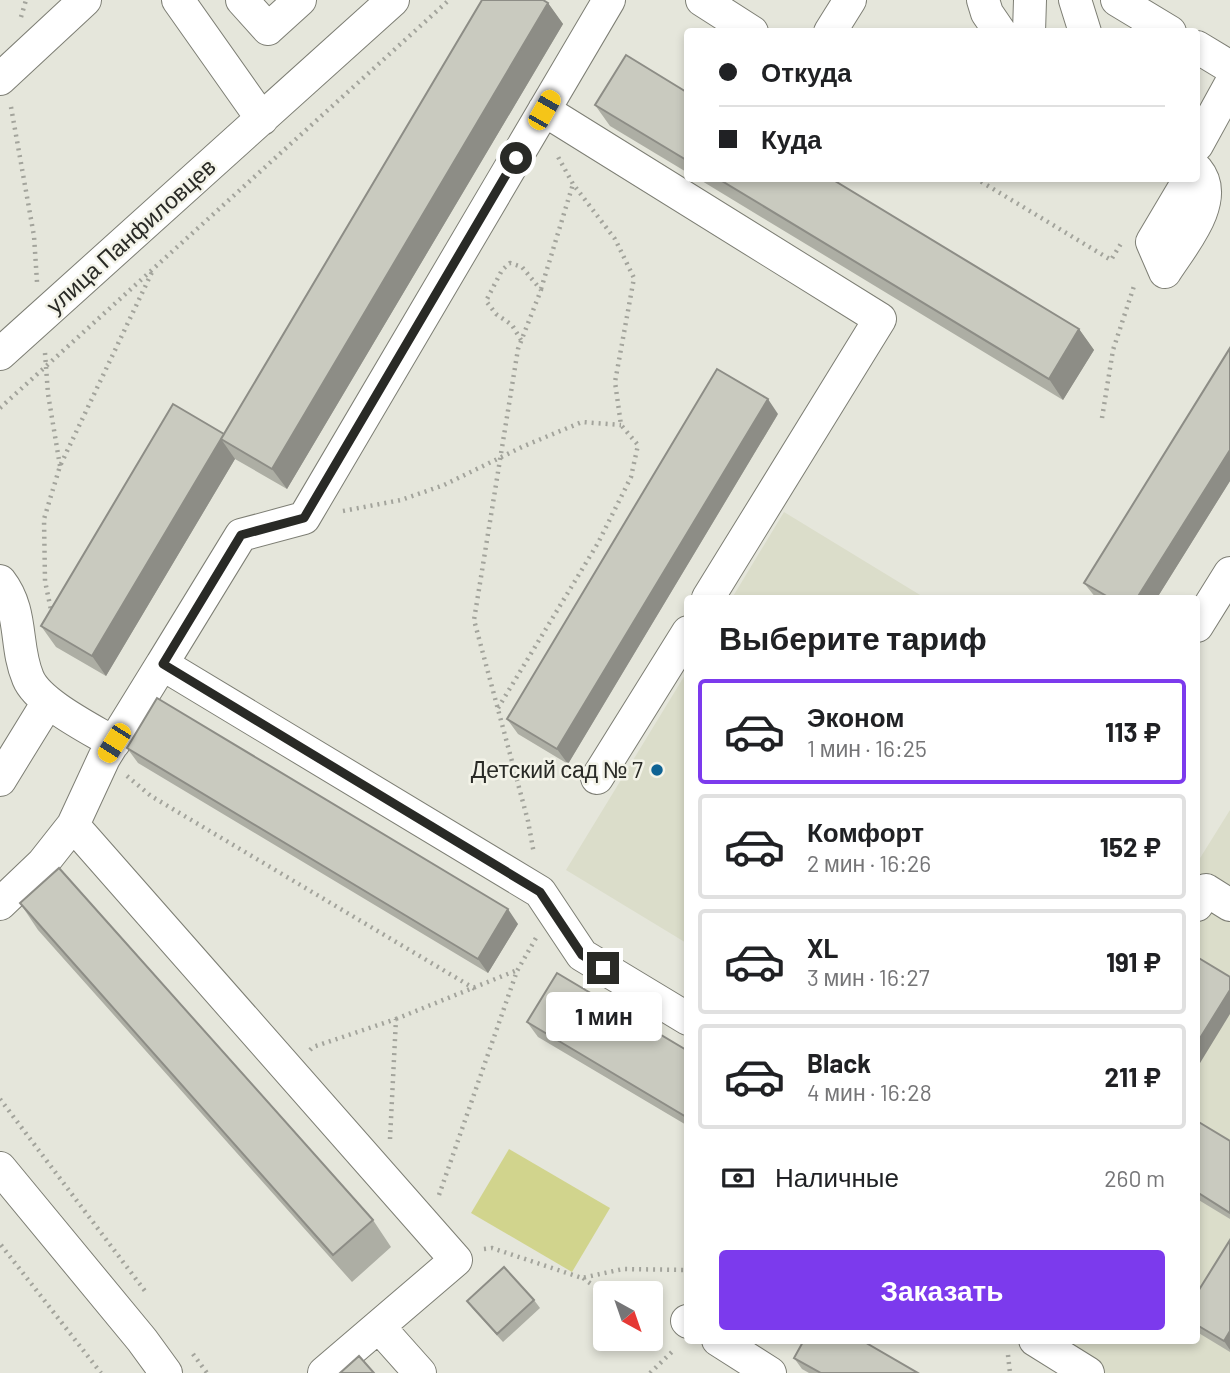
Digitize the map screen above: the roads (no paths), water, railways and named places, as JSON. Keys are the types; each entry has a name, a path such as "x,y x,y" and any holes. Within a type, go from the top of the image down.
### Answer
{"street":[{"path":"2,76 85,0"},
{"path":"178,0 262,118"},
{"path":"242,0 268,29 300,0"},
{"name":"улица Панфиловцев","path":"0,354 393,0"},
{"path":"0,904 43,863 73,825 109,750 241,535 304,518 609,0"},
{"path":"702,0 746,28"},
{"path":"832,28 850,0"},
{"path":"983,0 987,13 997,28"},
{"path":"1029,28 1030,0"},
{"path":"1075,0 1084,28"},
{"path":"1117,0 1163,28"},
{"path":"1200,49 1230,67"},
{"path":"1200,140 1230,85"},
{"path":"544,110 880,319 710,595"},
{"path":"1188,182 1152,242 1165,272 1201,213 1207,197 1204,178 1200,173"},
{"path":"1200,621 1230,573"},
{"path":"0,580 11,595 28,680 48,702 75,719 109,750"},
{"path":"597,778 684,638"},
{"path":"75,719 101,718 121,708 155,676"},
{"path":"155,676 540,892 582,955 684,1017"},
{"path":"0,780 48,702"},
{"path":"73,825 456,1260 324,1373"},
{"path":"1200,900 1206,890 1230,905"},
{"path":"6,1190 142,1340 166,1373"},
{"path":"379,1327 420,1373"},
{"path":"724,1344 771,1373"},
{"path":"1041,1344 1088,1373"}],"place":[{"name":"Детский сад № 7","path":"657,770"}]}
